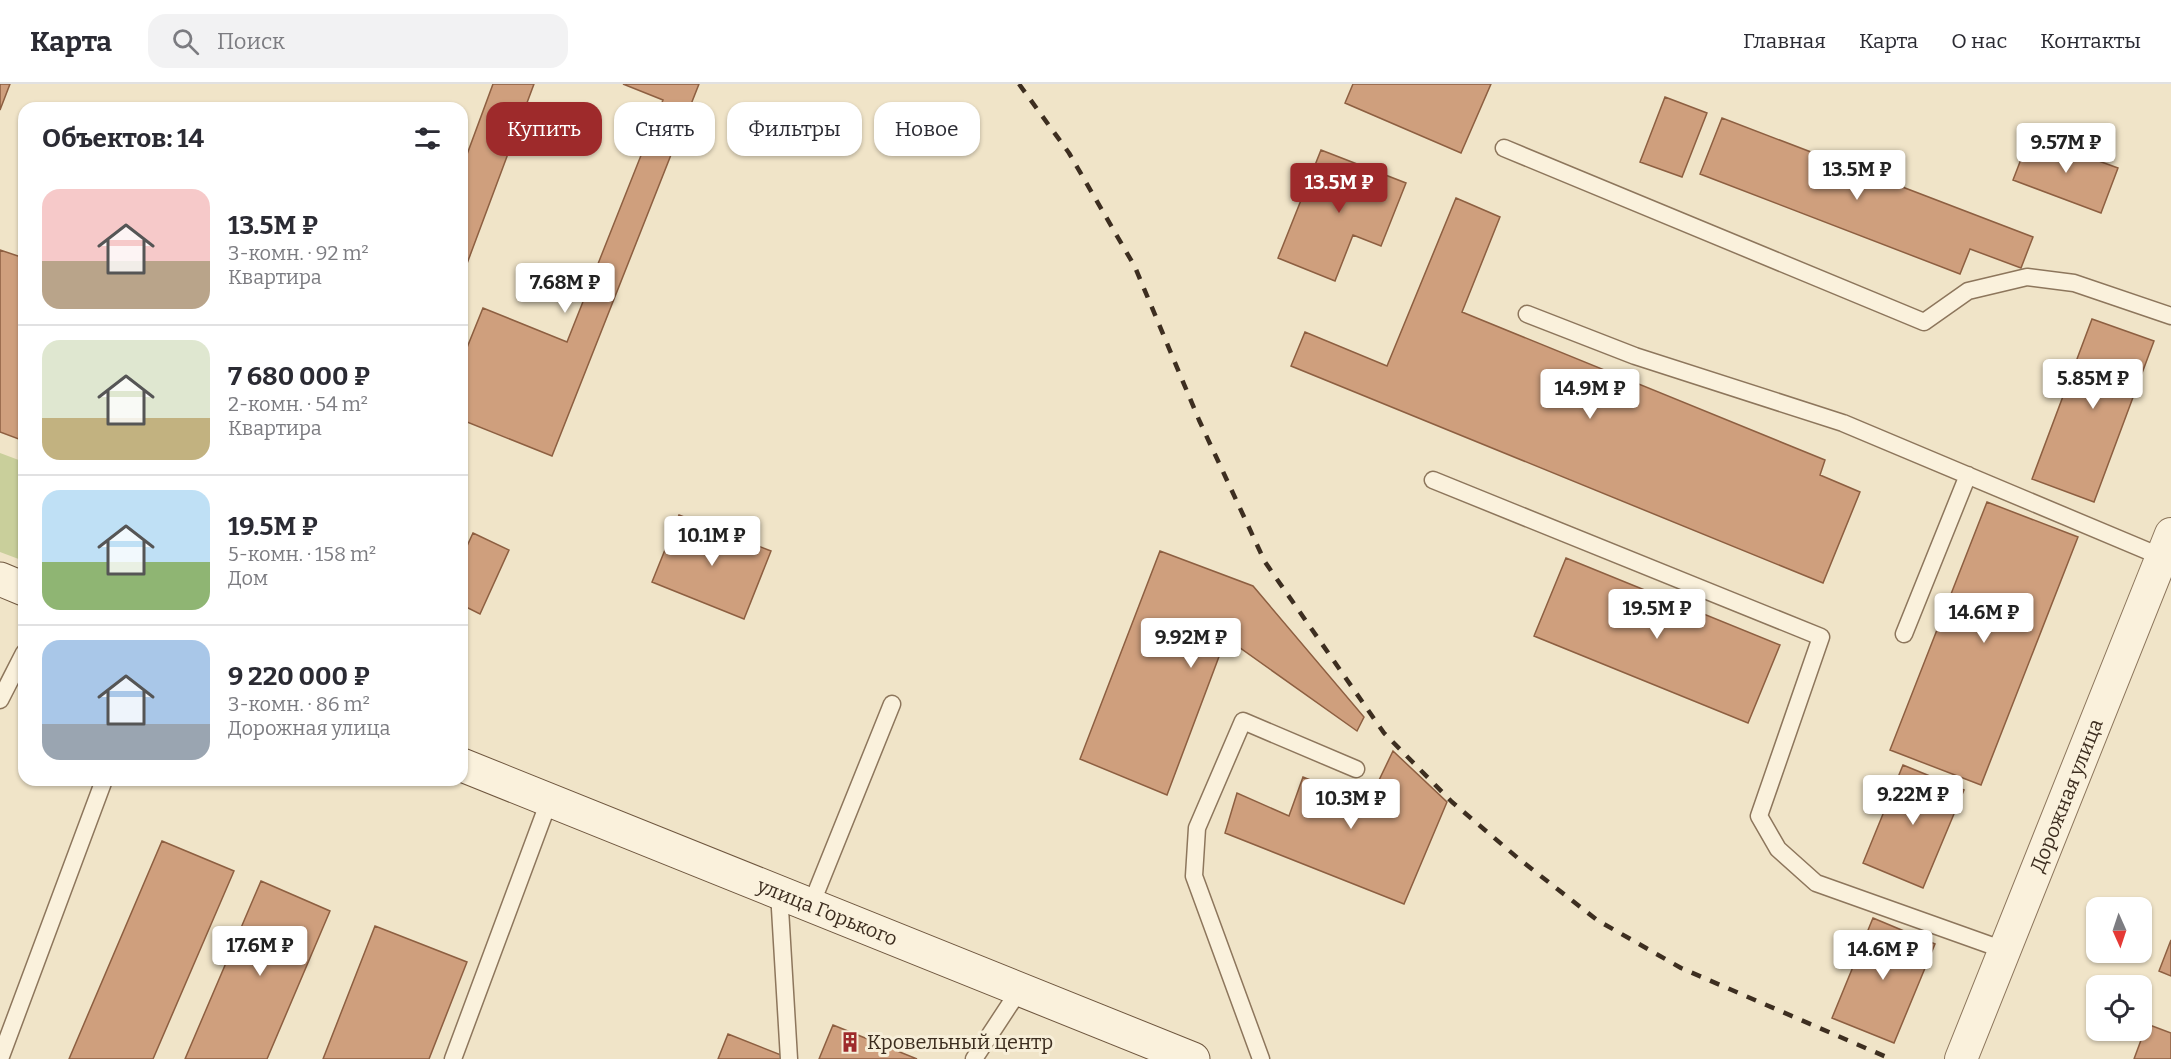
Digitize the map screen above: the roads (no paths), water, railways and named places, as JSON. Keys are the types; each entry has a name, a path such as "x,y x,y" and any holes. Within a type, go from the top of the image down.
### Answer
{"street":[{"name":"Дорожная улица","path":"1961,1059 2166,546"},
{"path":"0,579 18,586"},
{"name":"улица Горького","path":"468,767 1193,1059"}],"lane":[{"path":"1504,148 1924,322 1968,291 2027,277 2074,283 2171,316"},
{"path":"1527,314 1635,356 1843,423 1968,475 2166,546"},
{"path":"1904,634 1968,475"},
{"path":"1433,480 1821,637 1759,816 1778,849 1816,883 2004,950"},
{"path":"0,700 18,665"},
{"path":"811,905 892,704"},
{"path":"1261,1059 1194,876 1197,828 1243,721 1356,769"},
{"path":"0,1059 102,786"},
{"path":"453,1059 549,801"},
{"path":"779,892 789,1059"},
{"path":"974,1059 1020,989"}],"railway":[{"path":"1019,84 1069,153 1135,267 1199,420 1265,562 1384,733 1452,802 1519,859 1597,920 1681,968 1891,1059"}],"place":[{"name":"Кровельный центр","path":"850,1042"}]}
